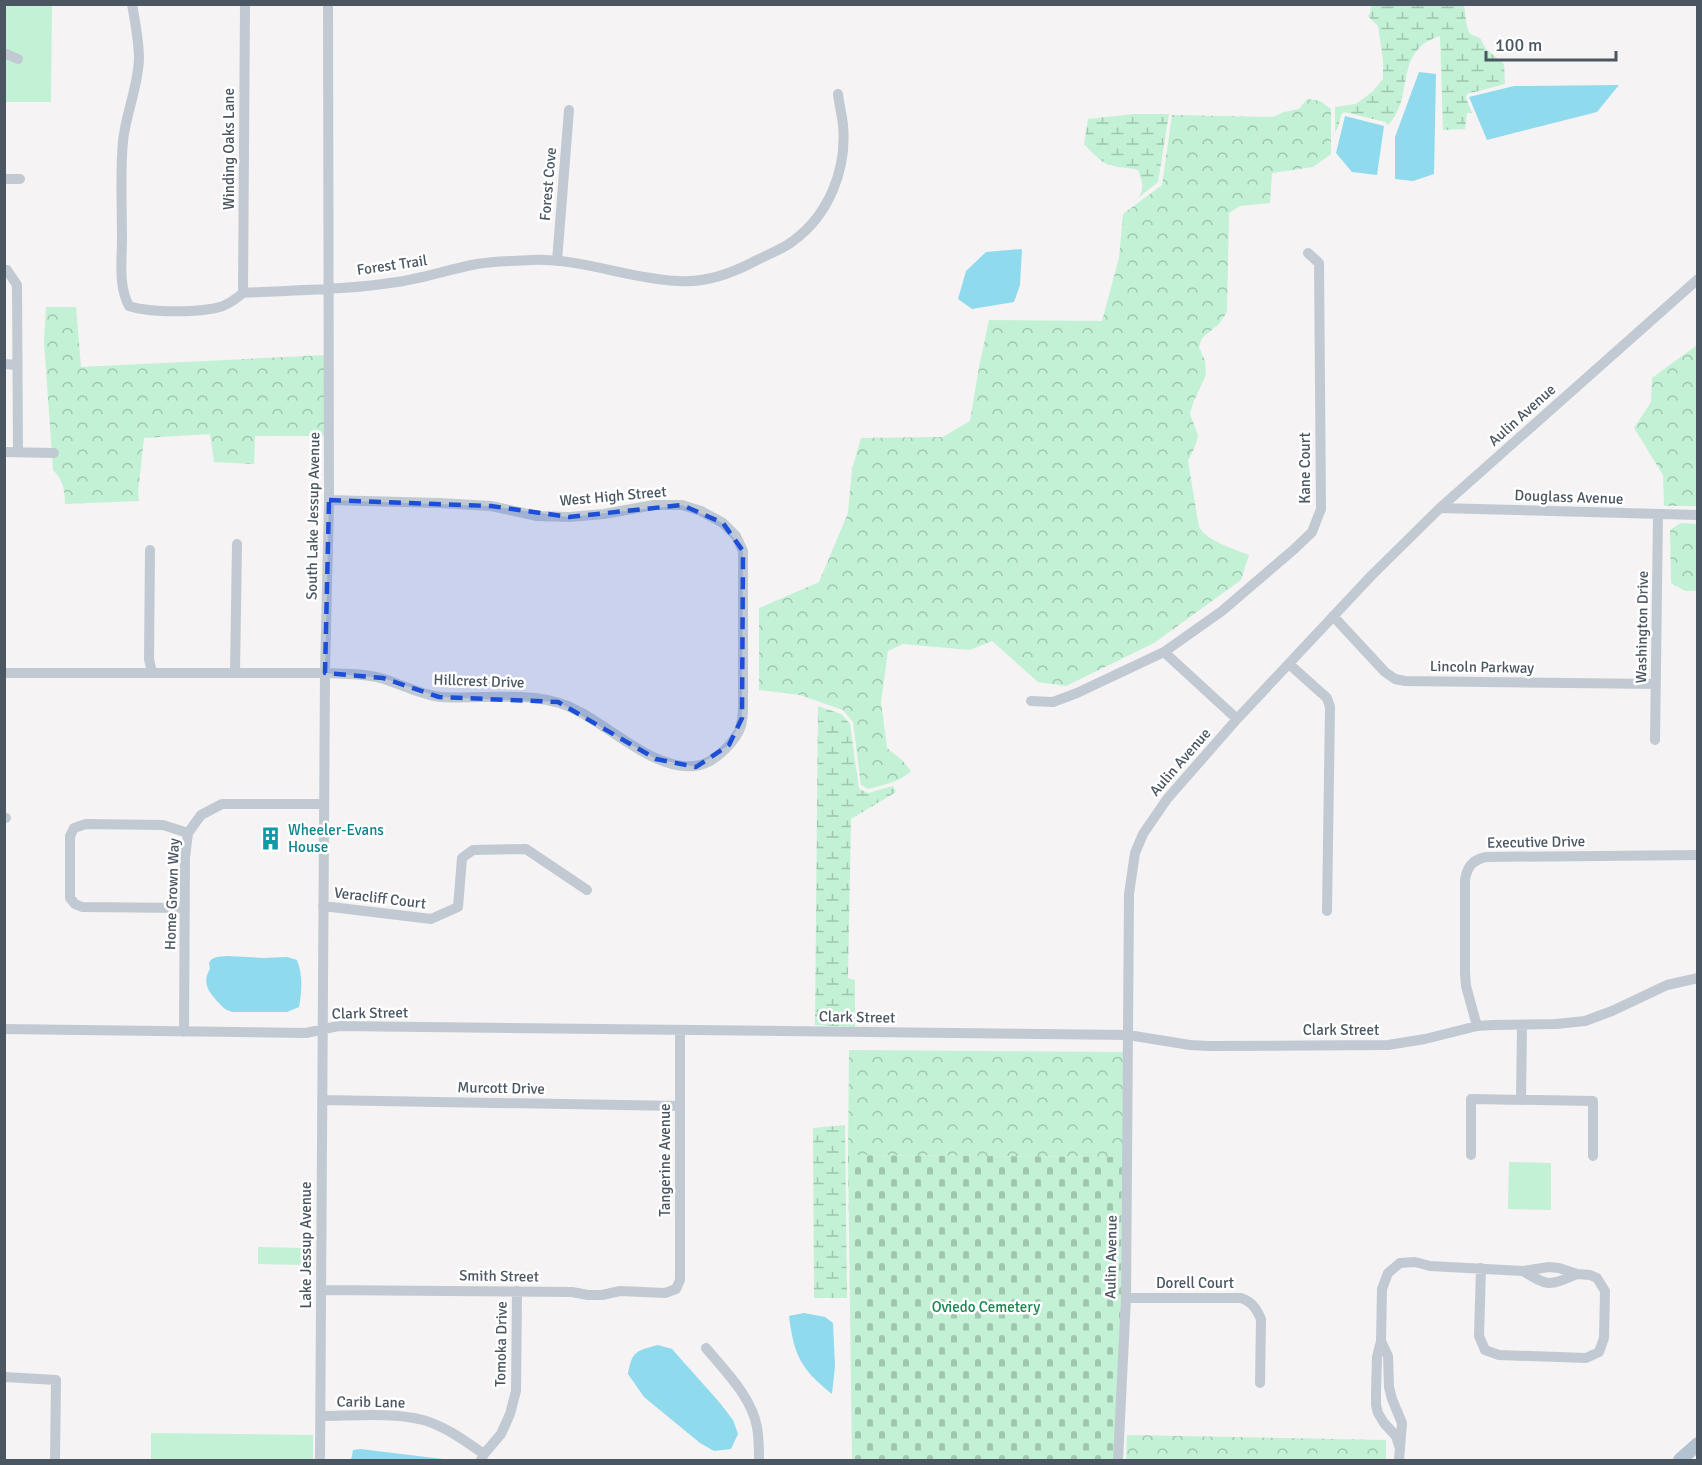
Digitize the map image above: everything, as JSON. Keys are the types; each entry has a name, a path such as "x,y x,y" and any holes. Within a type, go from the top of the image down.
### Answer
{"main road":[{"path":"1680,1461 1698,1444"}],"street":[{"name":"Forest Trail","path":"132,4 139,60 123,142 121,276 125,300 129,306 141,310 210,309 225,305 243,293 398,282 478,264 533,260 579,262 651,278 681,281 705,280 739,270 792,242 813,223 824,209 841,164 843,123 838,94"},
{"name":"Winding Oaks Lane","path":"243,293 245,4"},
{"name":"South Lake Jessup Avenue","path":"322,1029 329,500 328,4"},
{"path":"4,53 18,59"},
{"name":"Forest Cove","path":"557,261 569,110"},
{"path":"4,179 20,179"},
{"name":"Kane Court","path":"1031,701 1053,702 1164,652 1222,611 1312,532 1321,509 1319,263 1308,253"},
{"path":"7,270 17,285 18,452"},
{"name":"Aulin Avenue","path":"1118,1461 1126,1298 1129,894 1135,853 1143,834 1167,799 1237,719 1373,574 1440,508 1698,279"},
{"path":"4,364 17,364"},
{"path":"4,452 54,453"},
{"name":"West High Street","path":"329,500 480,505 537,516 569,517 604,514 654,505 682,505 701,511 723,523 736,536 743,551 744,618"},
{"name":"Douglass Avenue","path":"1440,508 1698,515"},
{"name":"Washington Drive","path":"1655,740 1658,515"},
{"path":"235,673 237,544"},
{"path":"150,550 149,658 152,673"},
{"name":"Lincoln Parkway","path":"1334,616 1385,672 1395,679 1405,681 1656,684"},
{"name":"Hillcrest Drive","path":"4,673 325,673 383,678 421,693 439,697 539,698 558,702 579,711 656,759 677,766 696,766 715,758 729,745 739,730 743,704 744,618"},
{"path":"1164,652 1237,719"},
{"path":"1289,664 1328,698 1330,707 1327,911"},
{"name":"Home Grown Way","path":"184,1032 185,858 188,833 201,815 222,804 324,804"},
{"path":"185,908 82,907 75,904 70,898 70,836 74,828 86,824 163,825 188,833"},
{"name":"Veracliff Court","path":"323,906 431,920 458,907 462,858 473,850 526,849 587,890"},
{"name":"Executive Drive","path":"1477,1026 1466,986 1465,973 1465,880 1470,864 1486,857 1698,855"},
{"name":"Clark Street","path":"4,1029 306,1034 342,1026 1128,1035 1210,1046 1388,1045 1425,1040 1477,1026 1586,1021 1667,985 1698,978"},
{"path":"1521,1100 1522,1025"},
{"name":"Lake Jessup Avenue","path":"320,1461 322,1029"},
{"name":"Tangerine Avenue","path":"676,1289 680,1280 680,1030"},
{"path":"1471,1155 1471,1099 1593,1101 1593,1156"},
{"name":"Murcott Drive","path":"322,1100 680,1106"},
{"path":"1400,1449 1396,1436 1378,1413 1376,1405 1382,1288 1388,1273 1400,1263 1415,1262 1430,1266 1481,1268 1523,1270 1549,1267 1598,1278 1605,1291 1604,1338 1599,1352 1586,1358 1499,1355 1485,1350 1479,1336 1481,1268"},
{"path":"1523,1270 1547,1284 1577,1274"},
{"name":"Smith Street","path":"321,1290 517,1291 602,1295 620,1291 665,1293 676,1289"},
{"name":"Tomoka Drive","path":"482,1457 501,1434 510,1414 516,1391 517,1291"},
{"name":"Dorell Court","path":"1126,1298 1241,1298 1249,1301 1261,1319 1260,1383"},
{"path":"1381,1341 1388,1356 1389,1387 1392,1399 1402,1423 1399,1461"},
{"path":"706,1348 739,1389 750,1408 757,1425 759,1461"},
{"path":"4,1377 56,1380 55,1461"},
{"path":"1376,1405 1392,1399"},
{"name":"Carib Lane","path":"321,1416 411,1417 424,1420 444,1428 482,1457"},
{"path":"1388,1428 1402,1423"}],"highlighted area":[{"path":"329,500 491,506 569,517 682,505 723,523 743,551 742,718 729,745 696,767 656,759 558,702 439,697 383,678 325,673"}],"green space":[{"path":"5,5 52,5 51,102 5,102"},
{"path":"1371,5 1464,5 1466,24 1470,34 1480,38 1486,49 1504,64 1505,84 1467,94 1466,98 1472,113 1467,113 1465,129 1443,130 1440,36 1425,43 1416,52 1406,76 1401,101 1388,125 1385,122 1344,112 1335,132 1335,107 1356,104 1372,92 1383,79 1378,26 1368,16"},
{"path":"1307,99 1320,101 1331,109 1331,154 1313,167 1272,173 1270,203 1240,206 1229,213 1227,312 1219,324 1202,338 1199,347 1205,361 1206,375 1190,414 1198,435 1188,461 1199,527 1214,540 1249,555 1241,580 1154,643 1066,686 1038,682 992,641 970,650 903,644 888,651 881,702 887,748 911,771 902,778 868,789 861,785 853,722 843,710 800,695 759,690 759,608 819,582 848,513 852,469 861,438 943,437 970,421 989,320 1102,321 1119,258 1123,214 1162,185 1172,115 1273,117 1299,109"},
{"path":"1134,114 1169,114 1158,182 1138,198 1142,181 1138,170 1107,164 1084,144 1088,119"},
{"path":"46,307 76,307 81,367 325,355 325,436 255,436 254,464 214,462 210,434 144,438 139,501 65,504 63,486 53,470 44,341"},
{"path":"1697,345 1697,506 1664,506 1663,475 1634,428 1651,402 1652,378"},
{"path":"1681,523 1697,524 1697,591 1685,591 1671,583 1670,530"},
{"path":"818,706 841,714 850,724 859,789 868,793 893,786 896,792 851,819 848,978 855,980 855,1027 815,1025"},
{"path":"849,1050 1123,1052 1122,1157 848,1155"},
{"path":"845,1125 847,1298 814,1298 813,1128"},
{"name":"Oviedo Cemetery","path":"848,1155 1122,1157 1121,1302 1115,1460 852,1460"},
{"path":"1509,1162 1551,1163 1551,1210 1508,1209"},
{"path":"258,1247 304,1248 304,1265 258,1264"},
{"path":"151,1433 313,1435 313,1460 151,1460"},
{"path":"1127,1435 1386,1440 1386,1460 1126,1460"}],"water":[{"path":"1419,72 1436,74 1434,174 1413,181 1395,179 1395,137"},
{"path":"1619,85 1597,112 1487,140 1469,97 1514,86"},
{"path":"1345,116 1384,126 1377,175 1352,172 1336,153"},
{"path":"1022,249 1020,285 1014,302 972,309 958,299 966,271 986,252"},
{"path":"216,957 287,957 297,960 301,983 299,1007 287,1012 233,1012 226,1009 211,994 206,978 210,969 210,961"},
{"path":"804,1313 825,1317 833,1323 835,1366 832,1394 806,1369 793,1342 789,1316"},
{"path":"658,1345 672,1349 733,1420 738,1434 731,1449 714,1451 700,1443 644,1397 628,1374 631,1361 636,1353"},
{"path":"353,1450 445,1460 351,1460"}],"place":[{"name":"Wheeler-Evans House","path":"270,839"}]}
